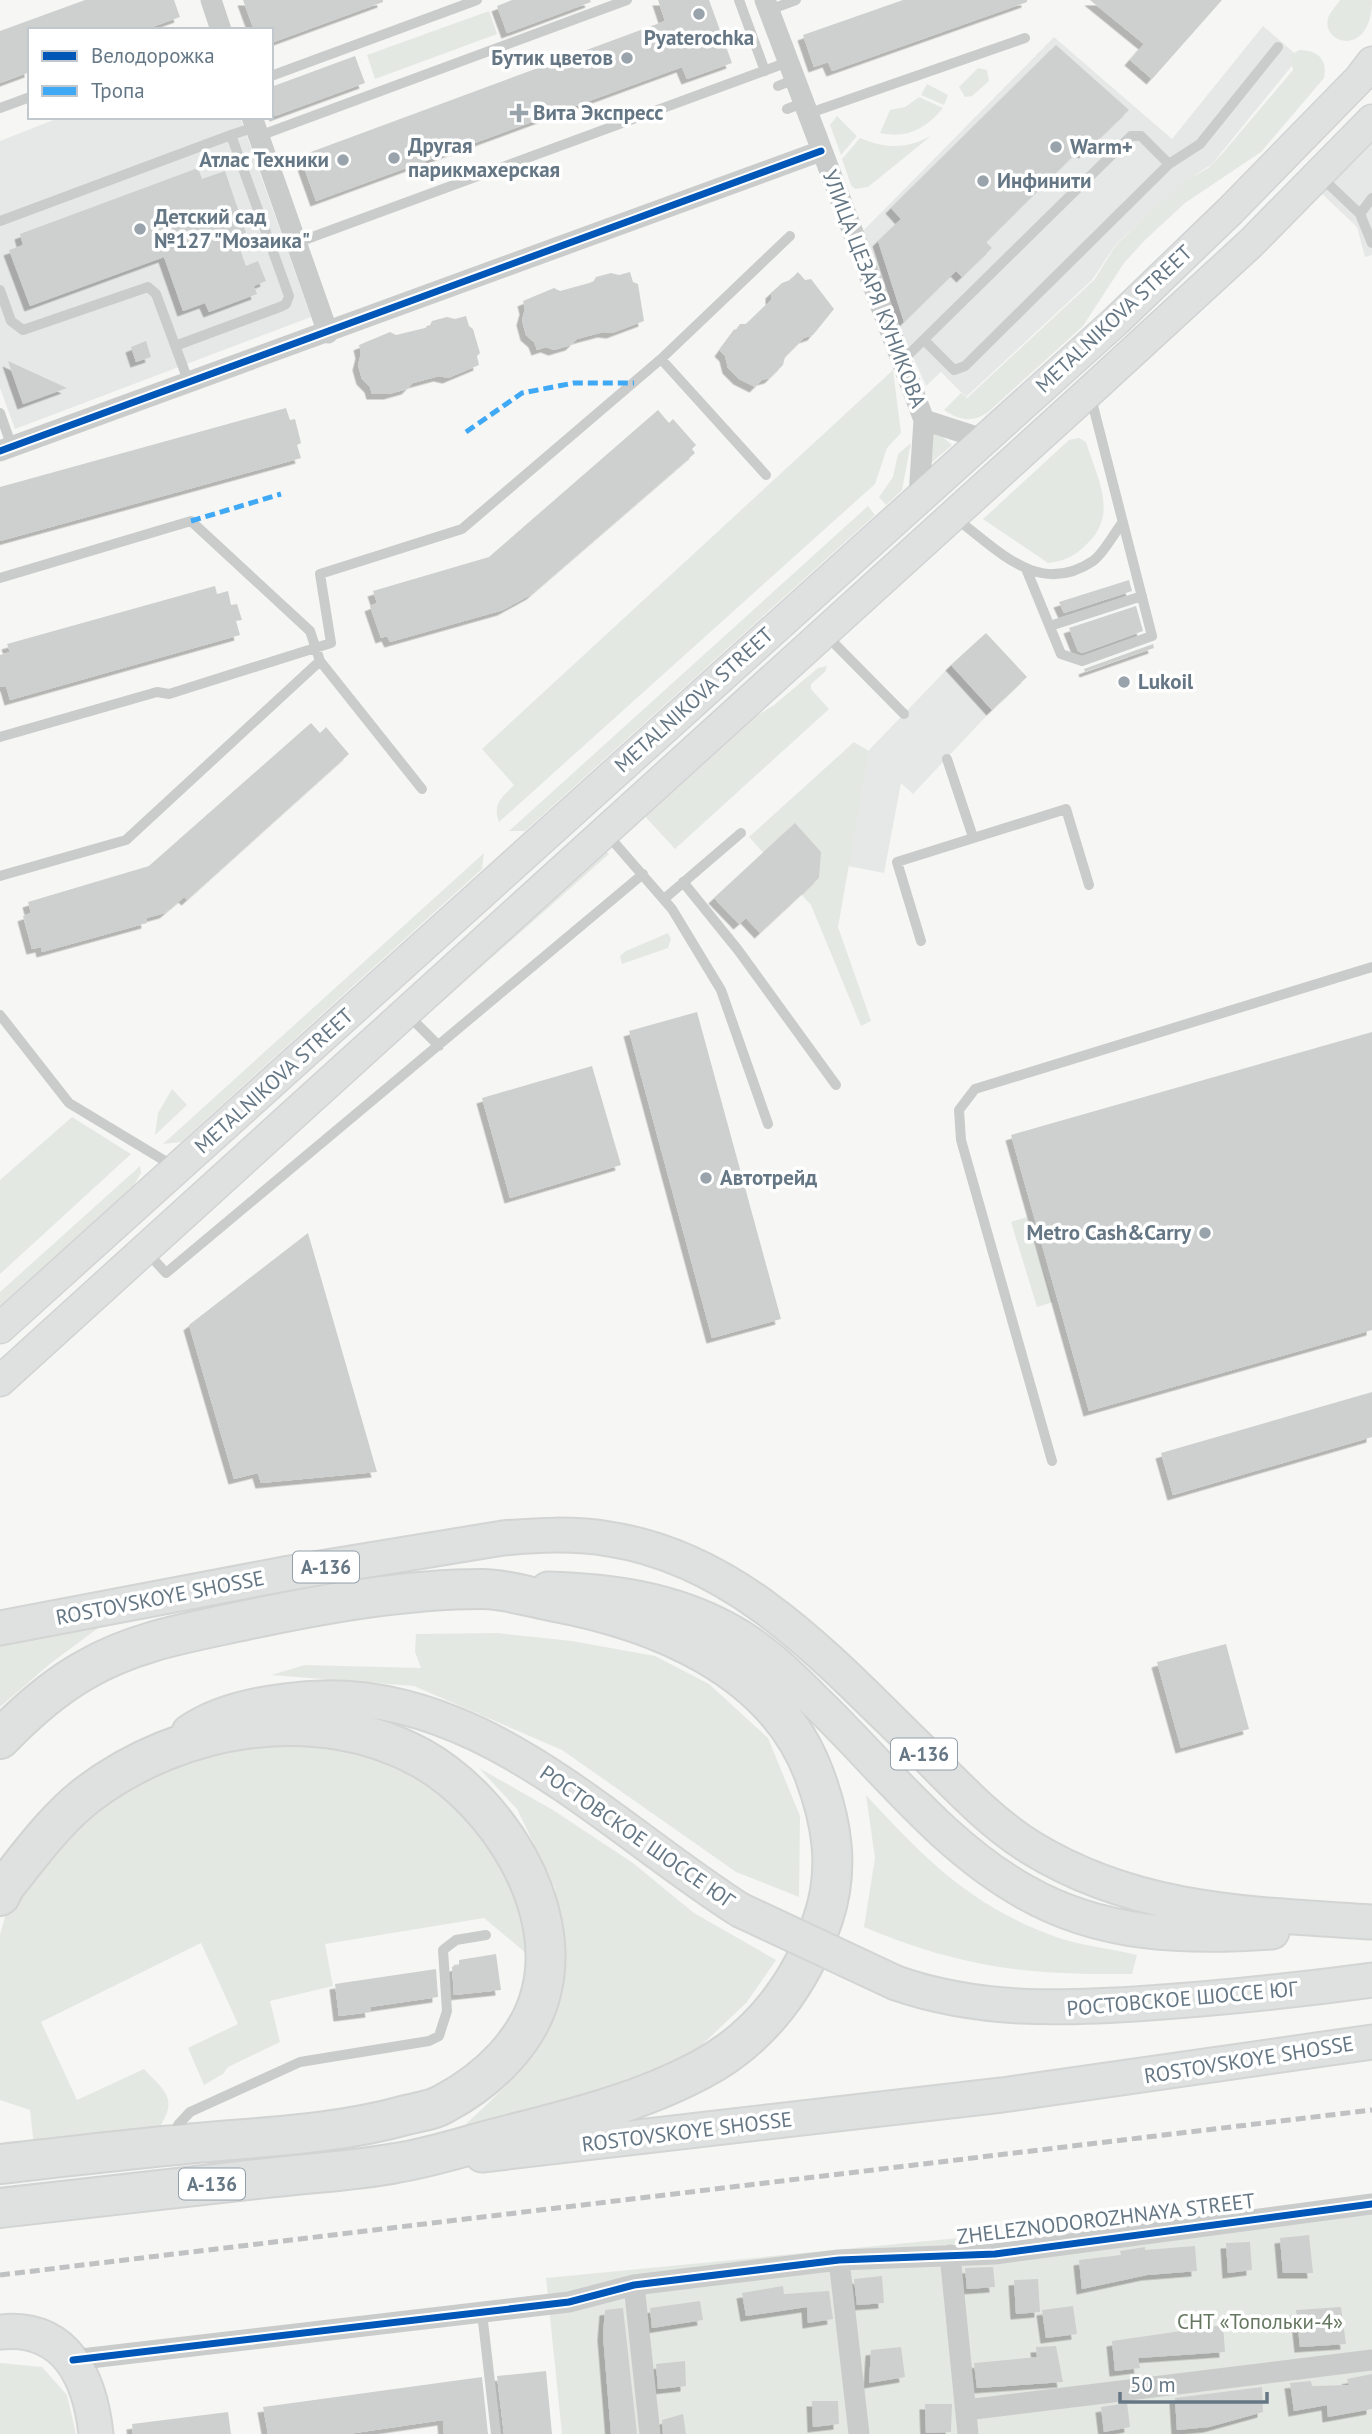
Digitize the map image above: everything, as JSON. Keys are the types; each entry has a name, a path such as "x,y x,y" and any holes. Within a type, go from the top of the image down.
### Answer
{"highway":[{"name":"А-136","path":"0,1739 53,1691 86,1669 130,1648 172,1636 304,1608 488,1589 606,1611 652,1627 729,1668 786,1724 807,1756 832,1831 830,1899 802,1969 777,2007 756,2030 718,2060 677,2082 600,2110 398,2163"},
{"name":"А-136","path":"0,1896 5,1886 51,1830 86,1796 159,1752 223,1733 255,1727 314,1726 369,1736 423,1759 443,1772 489,1816 513,1847 533,1894 544,1957 541,1995 525,2031 486,2076 442,2105 372,2125 0,2164"},
{"name":"ROSTOVSKOYE SHOSSE","path":"0,2208 398,2163"}],"main road":[{"name":"METALNIKOVA STREET","path":"37,1347 22,1352 16,1349 10,1345 1,1326 1116,320 1230,211 1359,79 1372,62"},
{"name":"METALNIKOVA STREET","path":"0,1381 953,517 1251,243 1372,120"},
{"name":"ROSTOVSKOYE SHOSSE","path":"0,1628 290,1573 503,1538 583,1536 610,1539 687,1562 747,1593 775,1613 847,1678 985,1812 1029,1846 1067,1866 1117,1889 1194,1908 1372,1923"},
{"name":"А-136","path":"488,1589 586,1590 624,1594 689,1612 728,1630 786,1673 942,1830 990,1870 1059,1909 1099,1923 1149,1933 1185,1936 1372,1923"},
{"name":"РОСТОВСКОЕ ШОССЕ ЮГ","path":"159,1752 204,1722 271,1702 307,1697 365,1700 427,1713 498,1743 551,1776 740,1910 896,1983 965,2002 1056,2009 1202,1999 1372,1980"},
{"name":"ROSTOVSKOYE SHOSSE","path":"398,2163 1002,2095 1372,2042"},
{"path":"0,2333 23,2333 41,2338 73,2360 85,2379 93,2404 96,2434"}],"street":[{"path":"211,0 219,28"},
{"name":"УЛИЦА ЦЕЗАРЯ КУНИКОВА","path":"767,5 799,108 821,150 900,363 924,420"},
{"path":"255,127 328,332"},
{"path":"6,449 821,150"},
{"path":"919,496 924,420 983,439"},
{"name":"ZHELEZNODOROZHNAYA STREET","path":"73,2360 569,2302 634,2285 839,2260 995,2255 1372,2204"},
{"path":"950,2255 968,2434"},
{"path":"839,2260 859,2434"},
{"path":"634,2285 650,2434"},
{"path":"965,2410 1372,2360"}],"lane":[{"path":"273,75 477,0"},
{"path":"0,221 231,135 627,0"},
{"path":"739,0 765,71"},
{"path":"767,5 796,0"},
{"path":"799,108 1025,38"},
{"path":"924,340 949,366 960,369 1169,164 1200,144 1278,47"},
{"path":"296,243 765,71 787,76"},
{"path":"0,108 28,98"},
{"path":"175,346 280,307 286,304 289,296 231,135"},
{"path":"900,363 1130,136 1141,136 1169,164"},
{"path":"1319,174 1360,214 1372,243"},
{"path":"1360,214 1372,198"},
{"path":"0,737 157,692 169,694 331,643 320,574 462,529 661,359 790,236"},
{"path":"0,290 11,321 23,330 148,287 156,293 189,383"},
{"path":"661,359 766,475"},
{"path":"1027,571 1062,654 1082,661 1152,636 1089,392"},
{"path":"0,413 6,449"},
{"path":"953,517 1027,571 1049,577 1093,561 1123,522"},
{"path":"0,578 191,521 310,631 320,661 422,789"},
{"path":"1050,626 1142,596"},
{"path":"824,633 904,715"},
{"path":"0,876 126,840 320,661"},
{"path":"947,759 973,837"},
{"path":"920,940 897,862 973,837 1066,809 1089,885"},
{"path":"606,833 664,899 721,990 768,1124"},
{"path":"664,899 741,833"},
{"path":"144,1249 166,1273 643,874"},
{"path":"683,882 738,950 836,1085"},
{"path":"1052,1461 961,1140 959,1110 975,1089 1372,967"},
{"path":"406,1013 439,1046"},
{"path":"0,1015 69,1103 177,1168"},
{"path":"176,2145 178,2125 190,2112 300,2062 429,2041 439,2036 447,2011 443,1950 456,1940 486,1935"},
{"path":"482,2313 496,2434"}],"shaded area":[{"path":"1263,26 1299,57 1212,164 1183,183 1116,244 1092,280 966,397 941,372 926,386 888,301 863,231 1054,37 1172,139"},
{"name":"Детский сад №127 \"Мозаика\"","path":"56,119 241,119 311,317 15,429 0,388 0,141"},
{"path":"1372,135 1372,255 1365,257 1357,227 1318,190"},
{"path":"951,665 992,710 913,794 901,783 884,873 848,866 869,750"}],"green space":[{"path":"1340,0 1372,0 1370,19 1364,31 1347,41 1332,35 1328,27 1328,18"},
{"path":"489,11 497,34 375,79 367,55"},
{"path":"1299,50 1320,57 1324,66 1324,78 1261,152 1185,203 1145,240 1124,263 1083,326 987,413 965,419 944,410 961,393 967,398 1094,280 1116,245 1180,184 1208,168 1221,155 1293,70 1290,56"},
{"path":"978,68 987,70 989,81 972,96 965,97 959,87"},
{"path":"927,84 948,95 944,105 921,95"},
{"path":"919,97 943,108 930,122 915,131 898,135 880,133 890,110 905,107"},
{"path":"837,116 857,136 841,155 830,125"},
{"path":"931,136 868,187 855,189 851,185 842,159 860,138 895,146"},
{"path":"893,370 901,433 887,448 875,484 499,822 498,806 502,797 514,785 482,749"},
{"path":"937,432 952,445 930,464 932,434"},
{"path":"1079,438 1086,442 1100,482 1104,508 1102,520 1097,532 1078,552 1048,563 983,519 1069,440"},
{"path":"911,443 902,490 886,505 879,497 893,477 898,454"},
{"path":"868,506 875,515 525,831 509,831"},
{"path":"827,666 825,672 811,684 811,689 829,709 675,849 642,813 730,733 774,705 818,668"},
{"path":"854,742 869,751 838,927 871,1021 861,1026 811,905 749,837"},
{"path":"603,848 609,854 435,1008 456,978"},
{"path":"484,853 482,869 181,1142 163,1144"},
{"path":"668,933 671,939 668,948 622,964 620,956 626,951"},
{"path":"172,1089 187,1105 155,1135 158,1113"},
{"path":"72,1117 131,1154 0,1274 0,1180"},
{"path":"140,1166 141,1173 133,1187 0,1306 0,1292"},
{"path":"1027,1217 1053,1302 1037,1307 1011,1222"},
{"path":"101,1626 51,1663 0,1707 0,1641"},
{"path":"497,1633 572,1641 655,1656 709,1684 768,1738 800,1816 799,1897 736,1872 562,1750 414,1686 271,1675 305,1665 421,1668 415,1652 416,1634"},
{"path":"320,1730 452,1784 524,1894 527,1954 484,1918 325,1944 333,1986 270,2001 280,2042 228,2067 223,2074 204,2085 188,2048 238,2024 201,1943 41,2022 77,2100 144,2069 167,2097 167,2111 158,2130 34,2146 30,2110 0,2100 0,1935 5,1917 38,1863 65,1831 177,1752"},
{"path":"479,1768 553,1810 633,1863 694,1913 776,1960 747,2002 683,2063 537,2112 464,2126 507,2085 539,2042 560,1979 555,1888 517,1809"},
{"path":"866,1795 907,1839 970,1893 1020,1922 1058,1938 1137,1955 1132,1974 1060,1973 995,1966 932,1952 864,1927 875,1858"},
{"name":"СНТ «Топольки-4»","path":"1372,2198 1372,2434 562,2434 546,2278"},
{"path":"0,2363 42,2367 67,2395 76,2434 0,2434"}],"building":[{"path":"85,0 174,0 180,17 150,28 28,28 28,73 0,83 0,31"},
{"path":"243,0 383,0 273,42 273,28 253,28"},
{"path":"512,0 591,2 507,33 497,6"},
{"path":"658,0 709,0 732,63 687,79 682,67 316,201 300,156 665,21"},
{"path":"903,0 1027,2 832,71 828,62 814,67 803,35"},
{"path":"1090,0 1222,0 1152,79 1130,60 1144,44"},
{"name":"Инфинити","path":"1056,45 1129,110 1084,153 1080,149 986,242 992,248 962,277 956,271 904,322 878,241 901,219 891,208"},
{"path":"355,56 365,83 275,116 273,86"},
{"path":"198,168 202,179 225,171 246,233 235,236 246,266 258,261 266,281 254,286 257,294 209,312 205,303 183,311 164,257 30,306 9,250 23,245 20,234"},
{"path":"630,272 633,282 638,284 644,321 612,333 603,332 577,339 571,345 554,350 546,347 537,350 534,342 526,335 522,320 525,309 523,301 554,288 560,291 593,282 596,277"},
{"path":"798,272 805,280 811,279 834,309 813,335 804,338 785,357 783,365 770,378 762,380 755,387 739,379 728,368 725,356 720,351 740,324 746,324 771,300 771,293"},
{"path":"466,316 480,353 477,356 479,365 448,378 439,376 413,383 407,389 389,394 372,394 370,387 362,379 358,365 361,353 359,345 390,332 396,335 429,327 432,321"},
{"path":"146,341 151,357 136,362 131,347"},
{"path":"8,361 67,388 23,404"},
{"path":"286,408 290,420 295,419 301,443 297,445 301,458 0,541 0,487"},
{"path":"658,410 669,423 673,419 696,445 692,449 695,453 532,594 503,610 390,642 387,636 381,638 370,606 377,603 373,591 489,557"},
{"path":"1129,580 1132,591 1064,613 1059,602"},
{"path":"215,586 217,594 228,591 231,605 237,604 242,620 236,621 240,635 10,700 6,686 0,687 0,655 10,652 7,644"},
{"path":"1136,606 1143,631 1082,653 1078,651 1069,628"},
{"path":"986,633 1027,677 992,710 951,665"},
{"path":"1153,644 1154,648 1085,672 1084,669"},
{"path":"311,723 320,733 326,727 349,754 187,900 184,897 165,913 146,918 147,923 42,952 41,947 32,949 23,916 31,913 28,902 149,866"},
{"path":"795,823 821,852 819,878 760,933 746,918 739,924 714,898"},
{"name":"Автотрейд","path":"697,1012 781,1319 712,1338 629,1031"},
{"name":"Metro Cash&Carry","path":"1372,1032 1372,1330 1089,1411 1011,1135"},
{"path":"592,1066 621,1165 510,1198 482,1098"},
{"path":"308,1233 377,1472 261,1483 258,1473 234,1479 189,1325"},
{"path":"1372,1392 1372,1437 1173,1495 1161,1453"},
{"path":"1226,1644 1249,1729 1181,1748 1157,1662"},
{"path":"496,1954 501,1990 454,1995 452,1967 459,1965 459,1960"},
{"path":"436,1969 438,1997 370,2007 371,2012 339,2016 335,1984"},
{"path":"1309,2235 1313,2273 1283,2273 1280,2238"},
{"path":"1250,2242 1252,2270 1228,2273 1226,2243"},
{"path":"1195,2246 1197,2271 1147,2275 1082,2289 1079,2260 1121,2255 1120,2251 1145,2247 1145,2250"},
{"path":"993,2267 995,2287 967,2289 965,2268"},
{"path":"882,2276 884,2303 857,2305 854,2279"},
{"path":"1038,2279 1040,2312 1016,2314 1014,2280"},
{"path":"783,2286 784,2294 829,2291 833,2319 808,2323 807,2307 746,2316 742,2293"},
{"path":"700,2301 703,2320 652,2328 650,2308"},
{"path":"1073,2306 1077,2334 1046,2338 1042,2310"},
{"path":"1341,2307 1346,2344 1300,2347 1296,2310"},
{"path":"623,2308 637,2434 611,2434 603,2335 605,2310"},
{"path":"1223,2325 1225,2352 1138,2358 1140,2368 1115,2371 1112,2341"},
{"path":"1056,2346 1063,2382 977,2388 974,2363 1037,2357 1036,2347"},
{"path":"901,2347 905,2377 869,2383 871,2350"},
{"path":"685,2361 686,2386 658,2389 656,2364"},
{"path":"546,2371 552,2434 504,2434 497,2376"},
{"path":"1372,2374 1372,2409 1328,2417 1327,2405 1294,2411 1290,2383 1311,2381 1312,2386 1349,2385 1347,2379"},
{"path":"482,2377 488,2434 444,2434 443,2420 348,2434 268,2434 263,2407"},
{"path":"1262,2387 1263,2412 1209,2427 1177,2430 1175,2398"},
{"path":"812,2401 838,2401 839,2424 813,2427"},
{"path":"1127,2403 1130,2427 1104,2432 1101,2407"},
{"path":"925,2404 952,2404 951,2432 926,2433"},
{"path":"228,2412 231,2434 133,2434 132,2424"},
{"path":"683,2414 686,2434 663,2434 662,2420"}],"railway":[{"path":"0,2275 1372,2110"}],"marked path":[{"path":"466,432 522,393 574,383 634,383"},
{"path":"191,521 281,494"}],"cycle path":[{"path":"0,451 821,151"},
{"path":"73,2360 569,2302 634,2285 839,2260 995,2254 1372,2204"}],"place":[{"name":"Pyaterochka","path":"699,14"},
{"name":"Бутик цветов","path":"627,58"},
{"name":"Вита Экспресс","path":"519,113"},
{"name":"Warm+","path":"1056,147"},
{"name":"Другая парикмахерская","path":"394,158"},
{"name":"Атлас Техники","path":"343,160"},
{"name":"Инфинити","path":"983,181"},
{"name":"Детский сад №127 \"Мозаика\"","path":"140,229"},
{"name":"Lukoil","path":"1124,682"},
{"name":"Автотрейд","path":"706,1178"},
{"name":"Metro Cash&Carry","path":"1205,1233"}]}
